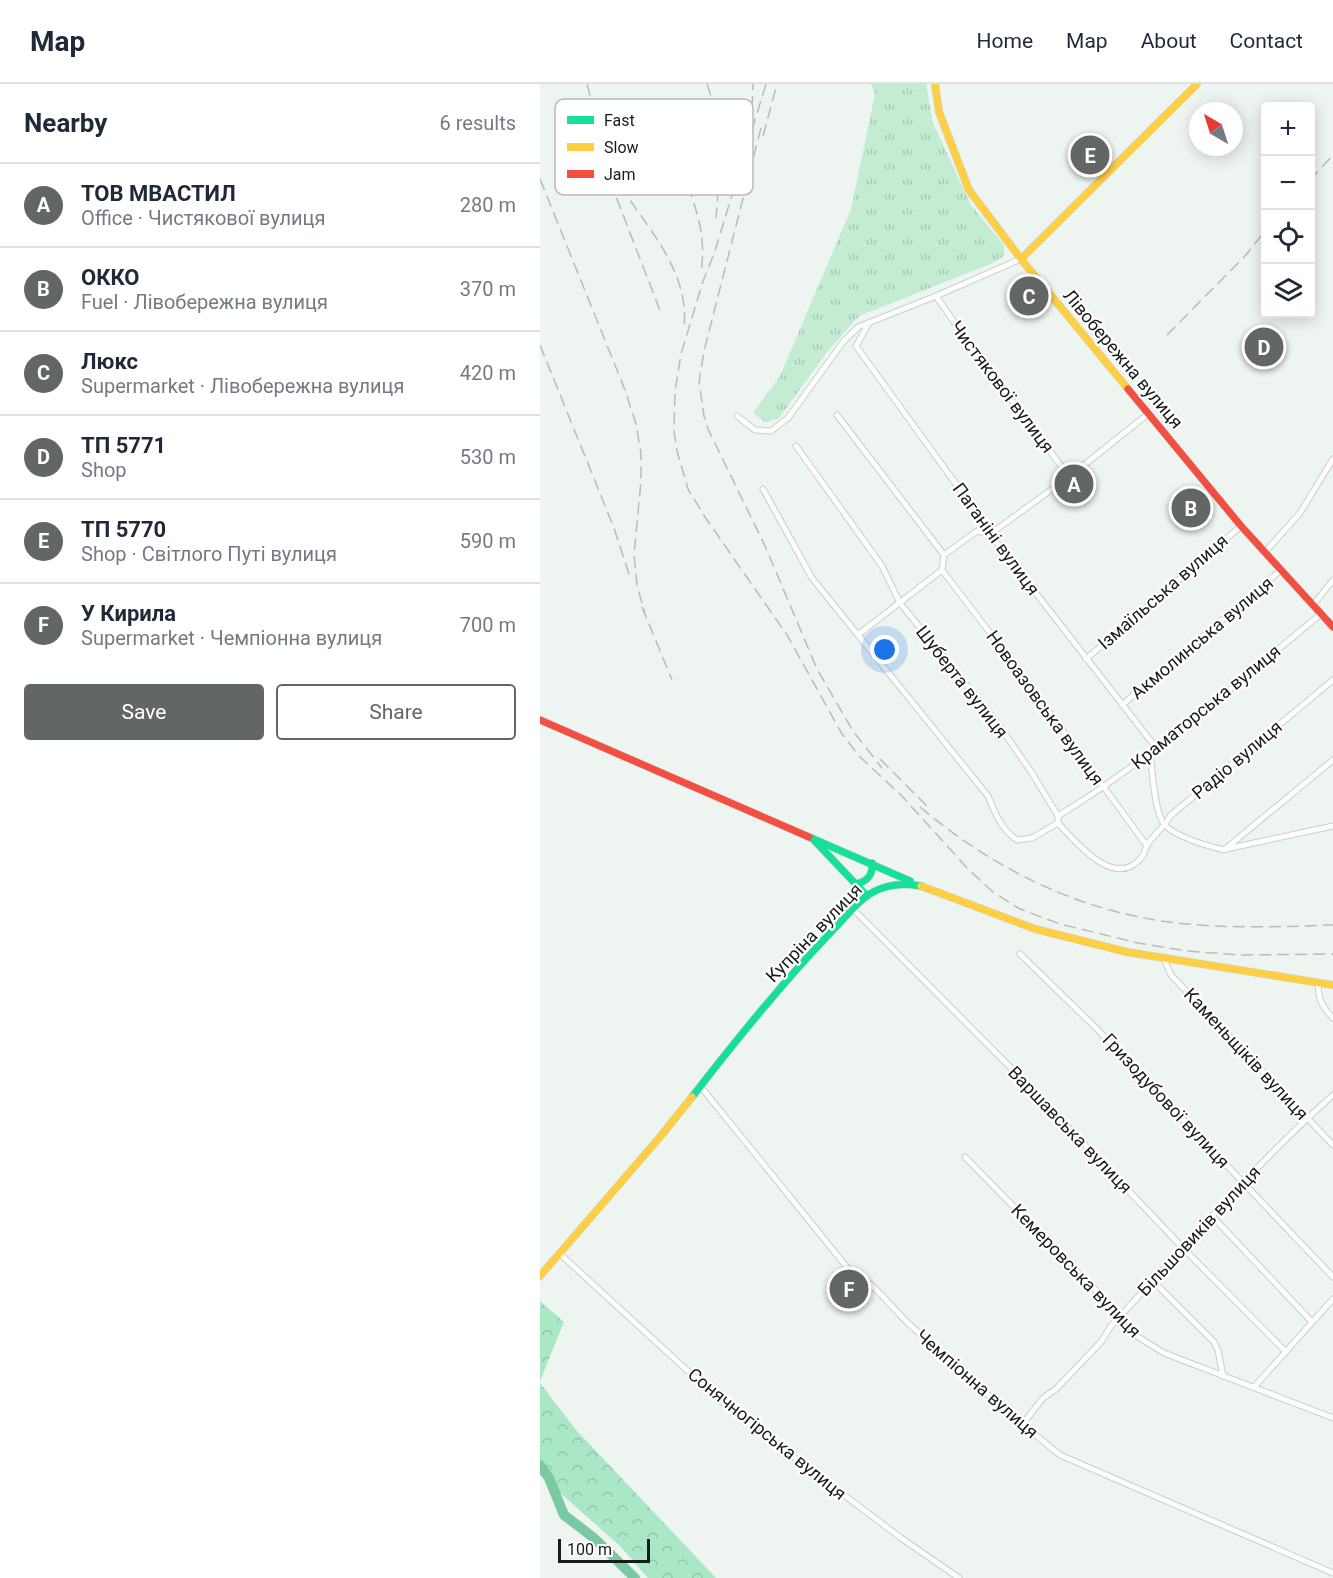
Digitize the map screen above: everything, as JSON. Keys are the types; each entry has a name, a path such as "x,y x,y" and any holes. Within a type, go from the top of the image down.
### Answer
{"main road":[{"name":"Лівобережна вулиця","path":"935,84 939,112 969,190 1021,259 1241,526 1333,627"},
{"path":"1021,259 1197,84"},
{"path":"540,720 927,887"},
{"path":"812,837 867,896"},
{"path":"856,884 869,878 873,872 872,863"},
{"name":"Купріна вулиця","path":"540,1276 660,1137 739,1037 818,946 867,896 885,886 903,883 927,887 1035,929 1127,952 1333,985"}],"street":[{"path":"737,416 755,430 771,430 788,418 843,342 858,327 1021,259"},
{"name":"Чистякової вулиця","path":"936,296 972,349 1023,413 1069,477"},
{"name":"Паганіні вулиця","path":"869,323 856,346 990,534 1157,749"},
{"path":"944,555 977,531 990,534 1069,477 1148,414"},
{"path":"837,415 944,555 942,570 859,634"},
{"name":"Шуберта вулиця","path":"796,446 882,566 900,603 998,724 1058,816"},
{"name":"Акмолинська вулиця","path":"1265,552 1300,513 1333,459"},
{"path":"763,489 812,578 988,796 997,817 1008,834 1017,840 1032,838 1058,824"},
{"name":"Ізмаїльська вулиця","path":"1086,658 1241,526"},
{"name":"Новоазовська вулиця","path":"942,570 1147,846"},
{"name":"Акмолинська вулиця","path":"1122,705 1281,570"},
{"path":"1313,605 1333,580"},
{"name":"Краматорська вулиця","path":"1058,816 1104,788 1150,755 1321,614"},
{"name":"Радіо вулиця","path":"1147,846 1166,826 1170,816 1333,680"},
{"path":"1150,755 1158,808 1166,826 1195,842 1224,850 1333,826"},
{"path":"1224,850 1333,760"},
{"path":"1058,816 1058,824 1085,852 1113,869 1127,868 1140,860 1147,846"},
{"name":"Варшавська вулиця","path":"853,909 1031,1088 1183,1248 1286,1352"},
{"name":"Гризодубової вулиця","path":"1020,954 1095,1027 1333,1277"},
{"name":"Каменьщіків вулиця","path":"1164,959 1171,975 1333,1145"},
{"path":"1318,983 1318,996 1323,1008 1333,1018"},
{"name":"Чемпіонна вулиця","path":"701,1087 850,1271 861,1275 907,1322 1022,1425 1060,1455 1333,1573"},
{"name":"Більшовиків вулиця","path":"1022,1425 1043,1398 1056,1389 1101,1342 1152,1281 1243,1183 1333,1095"},
{"name":"Кемеровська вулиця","path":"965,1157 1121,1316 1135,1335 1164,1353 1333,1418"},
{"path":"1212,1216 1312,1322"},
{"name":"Сонячногірська вулиця","path":"559,1253 726,1406 901,1538 959,1578"},
{"path":"1152,1281 1214,1342 1218,1350 1223,1376"},
{"path":"1254,1387 1333,1299"}],"green space":[{"path":"871,84 926,84 933,123 971,205 1004,245 1004,256 993,263 859,316 828,351 778,419 765,422 753,413 780,376 851,209 875,94"},
{"path":"540,1301 564,1322 540,1381"},
{"path":"540,1383 577,1431 716,1578 648,1578 620,1546 540,1475"}],"waterway":[{"path":"540,1465 549,1478 564,1515 594,1538 635,1578"}],"railway":[{"path":"587,84 590,99"},
{"path":"707,84 712,99"},
{"path":"752,99 753,84"},
{"path":"753,126 766,84"},
{"path":"763,136 777,84"},
{"path":"753,159 761,128"},
{"path":"1315,175 1333,155"},
{"path":"540,179 625,390 636,424 641,453 641,481 634,554 637,586 645,613"},
{"path":"615,195 661,313"},
{"path":"626,195 652,231 677,276 682,293 684,327"},
{"path":"691,195 702,236 701,272"},
{"path":"716,218 718,195"},
{"path":"732,195 681,354 675,391 674,431 677,451 688,489 787,635 842,734 860,757 902,796 968,869 993,892 1020,909 1060,924 1138,943 1187,951 1240,955 1333,954"},
{"path":"744,195 704,351 699,382 704,416 708,429 766,548 817,669 853,731 882,768"},
{"path":"1167,335 1245,256 1261,236"},
{"path":"540,345 614,528 631,580"},
{"path":"642,607 672,680"},
{"path":"880,759 931,810"},
{"path":"920,807 947,829 1005,867 1068,896 1101,907 1169,922 1210,926 1333,925"}],"traffic: fast":[{"path":"809,837 910,881"},
{"path":"813,839 867,896"},
{"path":"856,884 869,877 872,863"},
{"path":"692,1097 777,991 858,903 874,891 887,887 921,886"}],"traffic: slow":[{"path":"935,84 939,112 969,190 1021,259 1128,389"},
{"path":"1021,259 1197,84"},
{"path":"921,886 1035,929 1127,952 1333,985"},
{"path":"540,1276 692,1097"}],"traffic: jam":[{"path":"1128,389 1241,526 1333,627"},
{"path":"540,720 809,837"}],"place":[{"name":"ТП 5770","path":"1090,155"},
{"name":"Люкс","path":"1029,296"},
{"name":"ТП 5771","path":"1264,347"},
{"name":"ТОВ МВАСТИЛ","path":"1074,484"},
{"name":"ОККО","path":"1191,508"},
{"name":"У Кирила","path":"849,1289"}]}
